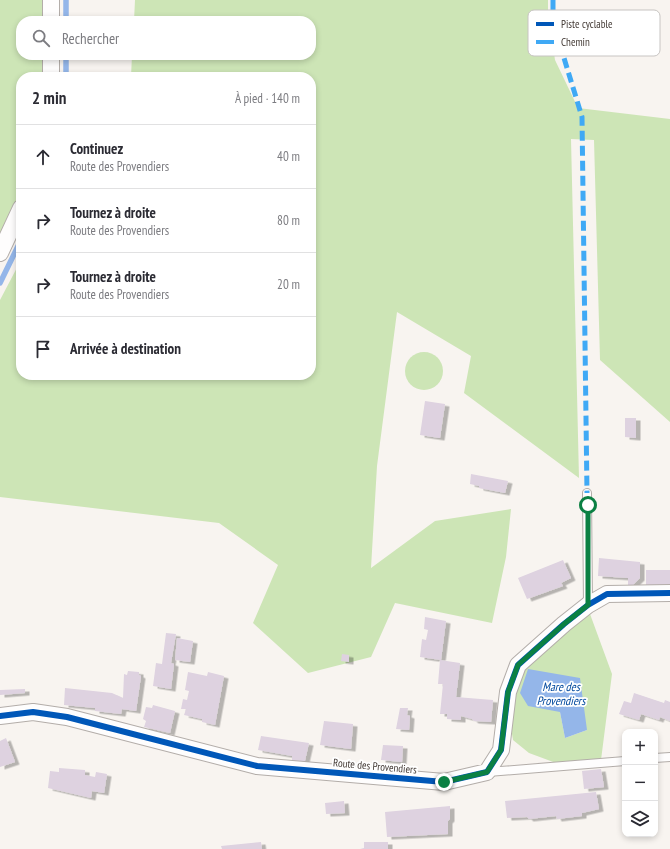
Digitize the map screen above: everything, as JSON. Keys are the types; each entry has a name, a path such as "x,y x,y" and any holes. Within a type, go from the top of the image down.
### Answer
{"street":[{"path":"51,0 51,16"},
{"path":"51,60 51,72"},
{"path":"0,253 16,219"},
{"path":"487,772 501,750 508,692 518,665 564,624 588,605 607,594 670,593"},
{"name":"Route des Provendiers","path":"0,716 33,712 67,717 257,766 444,782 487,772"}],"lane":[{"path":"587,493 588,605"},
{"path":"658,758 670,757"},
{"path":"487,772 622,761"}],"green space":[{"path":"0,0 45,0 45,16 16,16 16,60 45,60 45,72 16,72 16,210 0,246"},
{"path":"135,0 548,0 548,10 528,10 528,56 554,56 578,108 670,119 670,422 600,360 594,140 571,139 579,478 464,393 471,356 397,312 377,466 371,568 435,521 511,509 506,557 492,623 395,603 371,657 308,673 253,623 278,565 219,523 0,497 0,300 16,270 16,380 316,380 316,72 131,72 132,60 316,60 316,16 134,16"},
{"path":"420,352 428,352 438,357 442,364 442,378 438,385 428,390 420,390 410,385 408,382 405,375 405,367 410,357 413,355"},
{"path":"590,614 612,674 601,760 556,763 529,753 513,740 510,722 516,681 525,664","holes":["560,712 587,730 565,738"]}],"water":[{"name":"Mare des Provendiers","path":"528,669 580,678 587,730 565,738 560,712 528,706 520,693"}],"building":[{"path":"425,401 445,404 440,438 420,435"},
{"path":"625,418 636,418 636,438 625,437"},
{"path":"471,474 508,481 505,493 479,488 479,486 470,484"},
{"path":"599,558 640,562 640,578 632,586 628,586 628,578 598,576"},
{"path":"563,560 571,578 561,583 563,586 527,599 518,578"},
{"path":"646,570 670,570 670,587 646,587"},
{"path":"425,617 446,621 441,660 420,657 422,639 426,640 428,630 424,629"},
{"path":"166,633 176,634 171,663 174,664 171,689 153,686 156,663 162,664"},
{"path":"177,638 193,641 190,662 175,660"},
{"path":"342,654 349,655 349,662 341,661"},
{"path":"440,660 460,663 456,697 493,700 491,722 474,721 461,716 461,720 447,719 447,714 440,714 443,684 438,684"},
{"path":"128,671 139,672 139,675 141,676 136,711 122,709 121,714 95,711 95,708 64,705 65,688 112,693 123,698 124,674 127,675"},
{"path":"188,672 207,676 208,672 224,676 215,725 202,722 202,719 184,715 186,709 181,709 183,699 187,700 189,691 185,690"},
{"path":"25,689 25,693 0,695 0,690"},
{"path":"634,693 664,703 665,700 670,702 670,721 660,717 659,720 641,714 639,720 619,714 624,701 631,703"},
{"path":"153,705 175,711 170,733 144,727 146,721 143,719 146,707 152,708"},
{"path":"400,708 408,708 407,715 410,716 409,730 396,729"},
{"path":"324,721 353,724 351,749 320,745"},
{"path":"261,736 309,743 304,765 292,763 292,756 258,750"},
{"path":"6,738 15,762 0,767 0,741"},
{"path":"383,745 403,746 402,762 381,760"},
{"path":"59,768 85,770 85,775 95,777 96,772 107,774 104,793 92,791 91,798 48,788 50,771 59,772"},
{"path":"601,769 604,787 584,789 582,771"},
{"path":"596,792 599,809 582,813 582,816 557,819 556,816 529,819 527,817 507,818 505,801"},
{"path":"344,801 345,813 326,814 325,803"},
{"path":"450,806 448,834 387,837 385,812"},
{"path":"261,842 262,849 222,849 221,846"},
{"path":"364,842 388,842 388,849 360,849 364,848"}],"waterway":[{"path":"66,0 66,16"},
{"path":"66,60 66,72"},
{"path":"0,283 16,250"}],"marked path":[{"path":"553,0 553,10"},
{"path":"563,56 582,117 587,493"}],"cycle path":[{"path":"0,716 33,712 67,717 257,766 444,782 487,772 501,750 508,692 518,665 564,624 588,605 607,594 670,593"}],"route":[{"path":"444,782 487,772 501,750 508,692 518,665 588,605 588,505"}]}
